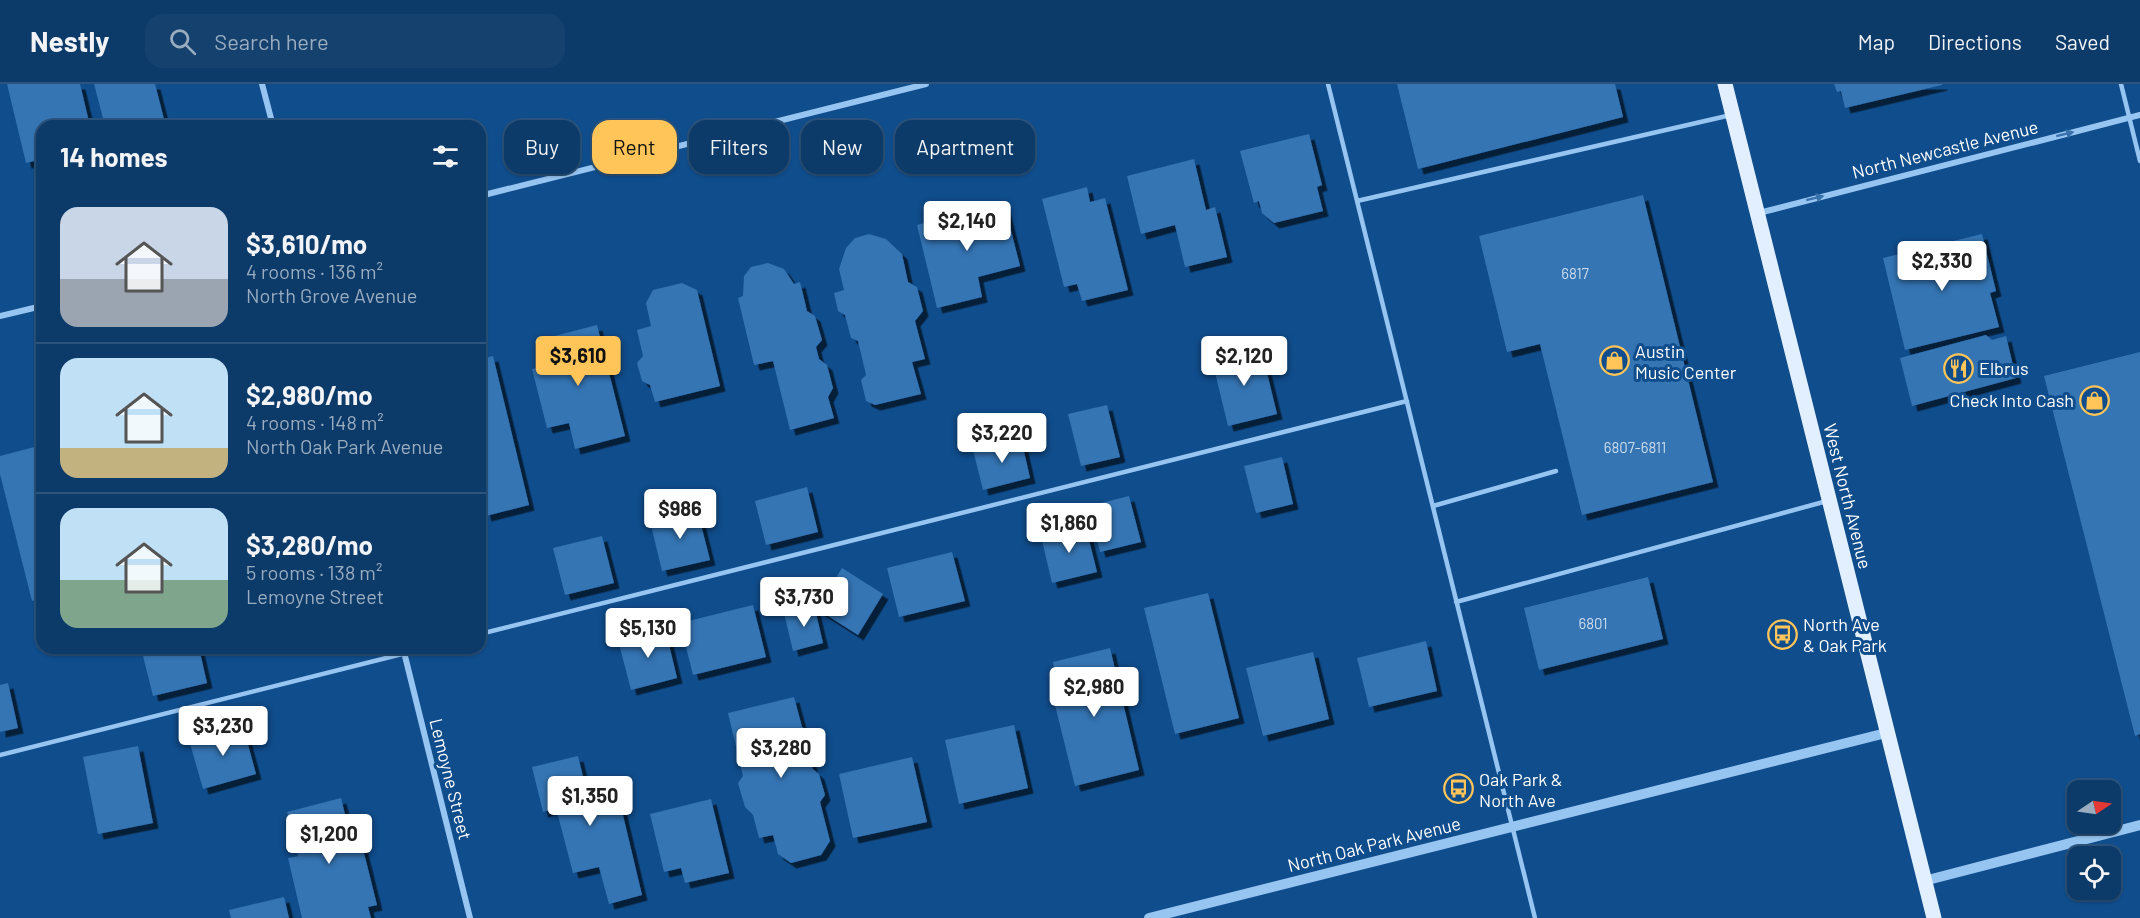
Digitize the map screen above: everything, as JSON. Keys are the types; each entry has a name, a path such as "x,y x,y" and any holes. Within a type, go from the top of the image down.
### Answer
{"main road":[{"name":"West North Avenue","path":"1725,84 1934,918"}],"street":[{"path":"262,84 271,120"},
{"path":"486,194 926,84"},
{"name":"North Newcastle Avenue","path":"1758,213 2140,115"},
{"path":"0,316 36,307"},
{"name":"Lemoyne Street","path":"404,654 470,918"},
{"name":"North Oak Park Avenue","path":"1149,918 1886,733"},
{"path":"1924,881 2140,825"}],"lane":[{"path":"1328,84 1535,918"},
{"path":"2121,84 2140,161"},
{"path":"1357,201 1733,115"},
{"path":"486,632 1407,401"},
{"path":"1433,506 1556,471"},
{"path":"1456,602 1829,501"},
{"path":"0,755 391,654"}],"building":[{"path":"7,84 80,84 89,120 36,120 36,160 26,163"},
{"path":"94,84 155,84 164,120 103,120"},
{"path":"1397,84 1615,84 1623,117 1418,169"},
{"path":"1834,84 1942,85 1845,108 1841,91 1837,92"},
{"path":"1309,134 1322,185 1317,187 1323,211 1274,223 1262,213 1259,201 1254,203 1240,151"},
{"path":"1194,159 1206,210 1215,207 1227,257 1185,267 1175,225 1141,234 1127,176"},
{"path":"1087,187 1090,202 1105,198 1128,290 1082,301 1077,284 1064,287 1042,199"},
{"path":"1643,195 1713,482 1582,515 1540,344 1507,352 1479,236"},
{"path":"1004,203 1020,266 978,277 982,297 937,308 917,225"},
{"path":"869,234 886,239 902,254 908,282 917,287 923,311 915,321 925,359 912,362 921,394 875,405 866,401 861,380 866,375 858,341 851,338 845,315 838,311 834,293 844,290 839,269 846,248 855,238"},
{"path":"1982,234 1996,291 1990,293 1999,327 1905,350 1883,258"},
{"path":"768,263 784,269 794,284 800,282 807,311 815,316 822,340 816,347 819,359 827,365 833,388 828,397 834,418 790,430 773,361 754,365 738,298 743,296 744,276 751,267"},
{"path":"682,283 697,290 720,386 655,402 650,385 642,381 637,363 643,356 637,330 651,326 646,303 653,290"},
{"path":"597,325 625,436 575,449 569,423 547,428 532,369 542,367 535,341"},
{"name":"Elbrus","path":"1986,335 1992,340 2006,336 2016,378 1912,406 1900,358"},
{"path":"1261,348 1277,414 1228,426 1212,360"},
{"path":"2140,352 2140,734 2135,736 2044,376"},
{"path":"493,356 529,505 486,516 486,358"},
{"path":"1107,405 1120,457 1081,466 1068,414"},
{"path":"1021,438 1030,478 983,490 973,450"},
{"path":"36,447 36,600 32,601 0,474 0,456"},
{"path":"1282,457 1293,504 1256,513 1244,466"},
{"path":"807,487 818,532 766,545 755,501"},
{"path":"1129,496 1141,542 1100,552 1089,506"},
{"path":"697,509 710,560 662,571 650,521"},
{"path":"1085,524 1097,572 1052,583 1041,536"},
{"path":"602,536 614,583 565,595 553,548"},
{"path":"952,552 965,601 899,617 887,568"},
{"path":"842,568 883,594 858,635 817,609"},
{"path":"1648,577 1663,639 1539,670 1524,608"},
{"path":"1208,593 1239,718 1175,734 1144,608"},
{"path":"753,605 766,657 693,675 680,623"},
{"path":"814,605 823,643 793,651 784,613"},
{"path":"665,628 677,678 631,690 618,640"},
{"path":"1426,641 1437,691 1369,707 1357,658"},
{"path":"1110,648 1139,770 1075,786 1055,705 1063,704 1053,662"},
{"path":"1313,652 1329,719 1263,736 1246,668"},
{"path":"142,654 200,654 207,683 153,696"},
{"path":"8,683 18,728 0,732 0,685"},
{"path":"794,697 802,727 809,732 814,750 810,758 813,769 819,774 825,795 820,802 830,841 821,855 791,863 778,854 773,835 759,838 753,815 745,807 738,783 743,776 728,713"},
{"path":"1014,725 1028,788 959,804 945,740"},
{"path":"243,726 256,774 203,789 189,740"},
{"path":"138,746 153,823 98,834 83,757"},
{"path":"578,756 587,793 616,786 642,895 609,904 599,867 573,873 556,808 543,812 532,767"},
{"path":"912,757 927,822 853,838 839,774"},
{"path":"341,798 352,843 361,841 377,905 368,907 371,918 302,918 288,858 298,856 287,812"},
{"path":"711,799 729,873 685,883 681,868 664,872 650,814"},
{"path":"284,897 289,918 231,918 229,910"}],"place":[{"name":"Austin Music Center","path":"1614,361"},
{"name":"Elbrus","path":"1958,368"},
{"name":"Check Into Cash","path":"2095,400"},
{"name":"North Ave & Oak Park","path":"1782,634"},
{"name":"Oak Park & North Ave","path":"1458,789"}]}
